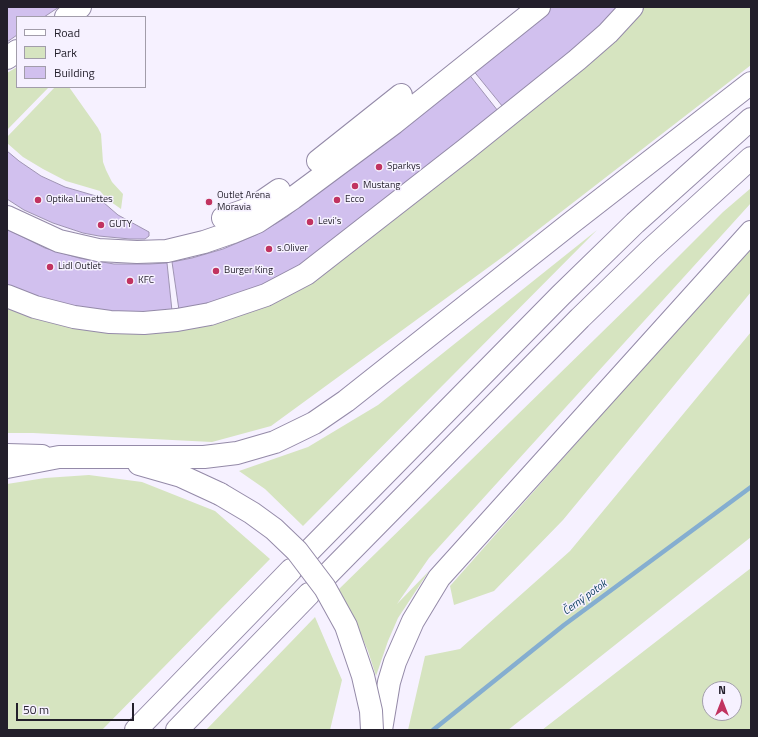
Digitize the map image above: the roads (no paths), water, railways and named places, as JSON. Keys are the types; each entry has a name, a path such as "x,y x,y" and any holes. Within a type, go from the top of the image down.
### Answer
{"main road":[{"path":"67,16 80,7"},
{"path":"7,217 59,241 98,250 137,252 167,250 204,242 233,232 257,222 293,198 394,123 539,7"},
{"path":"7,296 35,307 74,317 110,322 144,323 177,320 210,314 266,295 306,274 471,145 577,60 608,33 632,7"},
{"path":"7,58 16,52"},
{"path":"7,455 103,458 204,457 237,453 275,442 314,423 346,401 751,83"},
{"path":"223,218 243,211 263,201 324,156 401,95"},
{"path":"309,551 561,295 635,223 751,119"},
{"path":"327,575 580,318 650,250 751,158"},
{"path":"382,730 389,682 395,662 413,621 439,578 751,232"},
{"path":"7,467 59,457"},
{"path":"103,458 146,465 180,476 220,494 252,513 274,529 297,551 325,588 346,626 363,676 371,710 372,730"},
{"path":"136,730 291,570"},
{"path":"177,730 309,594"}],"waterway":[{"name":"Černý potok","path":"433,730 564,625 751,487"}],"place":[{"name":"Sparkys","path":"379,167"},
{"name":"Mustang","path":"355,186"},
{"name":"Optika Lunettes","path":"38,200"},
{"name":"Ecco","path":"337,200"},
{"name":"Outlet Arena Moravia","path":"209,202"},
{"name":"Levi's","path":"310,222"},
{"name":"GUTY","path":"101,225"},
{"name":"s.Oliver","path":"269,249"},
{"name":"Lidl Outlet","path":"50,267"},
{"name":"Burger King","path":"216,271"},
{"name":"KFC","path":"130,281"}]}
